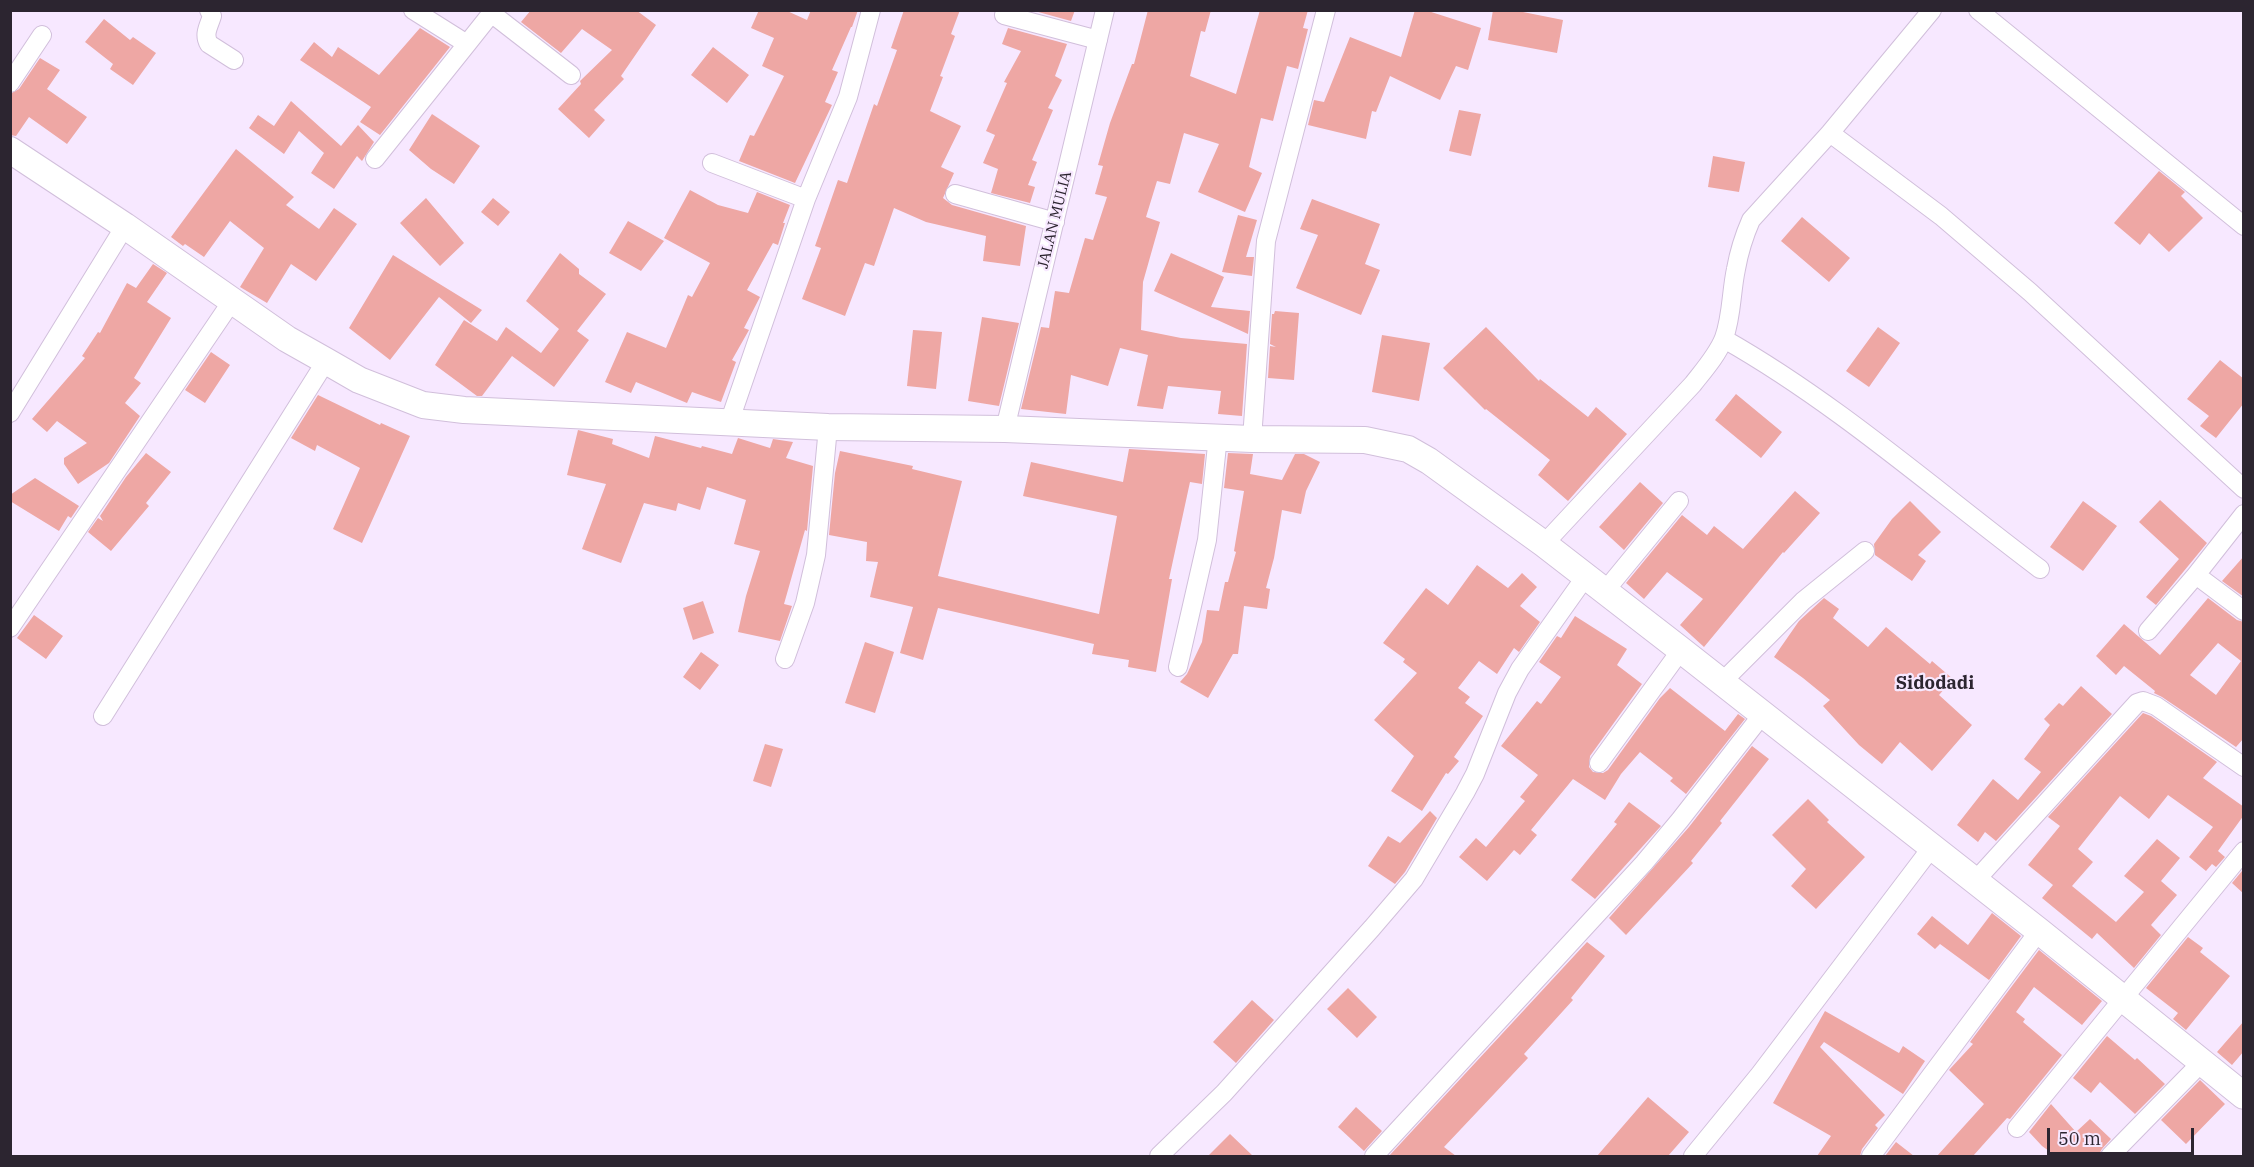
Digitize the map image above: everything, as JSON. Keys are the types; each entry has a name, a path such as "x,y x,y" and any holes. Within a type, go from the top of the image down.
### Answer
{"main road":[{"path":"10,150 125,226 287,339 359,380 423,405 464,410 828,427 1005,429 1252,439 1365,440 1408,449 1429,461 1544,544 1681,650 1975,880 2244,1096"}],"street":[{"path":"209,10 212,16 206,31 209,44 234,60"},
{"path":"413,10 467,44"},
{"path":"729,423 806,199 849,97 871,10"},
{"name":"JALAN MULIA","path":"1005,429 1105,10"},
{"path":"1252,439 1266,242 1326,10"},
{"path":"1544,544 1693,384 1724,339 1736,269 1750,220 1830,133 1932,10"},
{"path":"1978,10 2244,226"},
{"path":"375,159 493,12 571,75"},
{"path":"1004,15 1098,40"},
{"path":"10,83 42,35"},
{"path":"1830,133 1941,216 2030,292 2244,489"},
{"path":"712,164 806,199"},
{"path":"955,194 1055,222"},
{"path":"10,412 125,226"},
{"path":"10,628 232,301"},
{"path":"1724,339 1759,358 1858,429 2040,569"},
{"path":"103,716 326,361"},
{"path":"785,659 805,603 816,555 828,427"},
{"path":"1178,667 1205,550 1218,436"},
{"path":"1159,1156 1224,1093 1413,879 1465,794 1507,693 1520,669 1595,584 1679,501"},
{"path":"2148,631 2244,514"},
{"path":"1722,682 1803,602 1865,551"},
{"path":"2196,575 2244,611"},
{"path":"1599,763 1681,650"},
{"path":"1975,880 2137,703 2143,701 2156,706 2244,767"},
{"path":"1374,1156 1644,863 1762,715"},
{"path":"1693,1156 1760,1074 1932,847"},
{"path":"2017,1128 2244,851"},
{"path":"1871,1156 2039,931"},
{"path":"2110,1156 2202,1062"}],"building":[{"path":"531,10 636,10 656,25 621,76 624,79 594,110 605,120 589,138 558,109 581,84 580,81 612,50 582,29 561,53 521,22"},
{"path":"759,10 785,10 807,20 811,10 858,10 832,70 838,72 825,102 832,105 795,183 739,161 750,135 754,136 784,76 762,66 774,38 751,28"},
{"path":"904,10 960,10 951,34 955,36 940,76 943,77 930,111 961,126 941,167 954,173 943,198 952,205 1026,226 1020,266 983,261 986,236 926,222 894,208 874,266 865,263 845,316 802,299 821,248 815,246 838,180 847,183 874,104 877,106 897,50 891,48"},
{"path":"1031,10 1075,10 1071,21"},
{"path":"1148,10 1211,10 1205,32 1201,31 1190,76 1236,94 1260,10 1308,10 1303,28 1308,29 1298,69 1287,66 1273,121 1261,118 1249,167 1262,173 1245,212 1198,192 1219,144 1184,133 1170,184 1157,181 1146,217 1160,222 1143,282 1141,330 1181,338 1247,344 1242,416 1218,414 1221,391 1168,386 1163,409 1137,406 1148,355 1120,348 1108,386 1071,375 1066,414 1021,409 1041,327 1049,328 1055,291 1069,293 1085,238 1093,240 1107,197 1095,194 1103,166 1098,165 1110,123 1132,64 1134,64"},
{"path":"1415,10 1425,10 1481,28 1468,70 1456,66 1440,100 1390,76 1376,112 1372,111 1366,139 1308,125 1314,100 1324,102 1350,37 1401,57"},
{"path":"1493,10 1513,10 1563,20 1557,53 1488,40"},
{"path":"104,19 130,40 133,37 156,53 133,85 110,69 113,64 85,42"},
{"path":"420,28 450,47 380,135 360,122 371,107 300,60 314,42 332,57 338,47 379,75"},
{"path":"1008,28 1067,44 1055,76 1062,80 1048,108 1053,110 1032,160 1037,162 1028,185 1035,187 1030,203 991,193 998,169 983,163 995,135 986,131 1007,83 1004,82 1021,51 1002,44"},
{"path":"713,47 749,75 727,103 691,75"},
{"path":"40,58 60,70 47,89 87,117 67,144 29,117 16,136 10,135 10,94 19,89"},
{"path":"291,101 341,146 358,125 374,142 362,161 357,156 334,189 311,173 324,153 299,131 284,154 249,128 258,115 274,126"},
{"path":"1459,110 1481,114 1471,156 1449,151"},
{"path":"432,114 480,146 454,184 431,169 409,150"},
{"path":"236,149 294,197 286,205 319,229 334,208 357,224 316,281 291,264 267,303 240,287 264,248 230,221 204,257 171,237"},
{"path":"1713,156 1745,162 1739,192 1708,187"},
{"path":"2159,171 2185,192 2181,196 2203,218 2169,252 2149,233 2140,245 2114,223"},
{"path":"690,190 718,205 748,213 757,192 790,205 778,245 773,243 747,290 760,297 744,328 749,330 732,360 736,362 721,402 692,392 687,403 636,382 631,393 605,382 627,332 666,348 688,295 692,297 710,263 664,238"},
{"path":"426,198 464,243 440,266 400,223"},
{"path":"493,198 510,212 498,226 481,212"},
{"path":"1312,199 1380,224 1365,264 1380,270 1361,315 1296,288 1318,235 1300,229"},
{"path":"1238,215 1257,220 1246,257 1254,257 1252,276 1222,272"},
{"path":"1802,217 1850,258 1829,282 1781,241"},
{"path":"628,221 664,241 641,271 609,253"},
{"path":"560,253 579,269 579,274 606,294 577,331 589,340 554,387 512,356 482,396 477,396 435,365 464,320 497,341 506,327 541,353 559,329 526,301"},
{"path":"1171,253 1224,277 1211,307 1250,311 1248,334 1154,291"},
{"path":"393,255 482,310 471,323 439,297 390,360 349,328"},
{"path":"153,264 167,273 147,302 171,318 134,378 141,383 125,403 140,416 109,463 78,484 64,464 64,458 87,443 57,421 47,432 32,419 85,358 82,356 98,332 100,333 127,283 136,288"},
{"path":"1275,311 1299,313 1294,380 1268,378 1270,346 1276,347 1270,344 1272,314"},
{"path":"982,317 1019,323 999,406 968,401"},
{"path":"1486,327 1539,381 1540,379 1588,417 1596,407 1627,434 1568,501 1538,475 1550,460 1485,410 1443,368"},
{"path":"1878,327 1900,343 1869,387 1846,371"},
{"path":"913,330 942,332 936,389 907,386"},
{"path":"1382,335 1430,343 1419,401 1372,392"},
{"path":"211,352 230,365 205,403 185,390"},
{"path":"2220,360 2244,379 2244,403 2216,438 2200,426 2209,416 2187,399"},
{"path":"1736,394 1782,432 1761,458 1715,420"},
{"path":"318,395 380,425 381,423 410,436 362,543 333,529 360,468 317,445 315,451 291,438"},
{"path":"578,430 613,439 612,444 649,458 655,436 732,454 738,438 770,448 773,439 793,442 786,458 813,466 807,531 805,530 784,604 792,606 780,641 738,632 760,551 734,544 746,500 707,487 700,510 678,503 676,511 644,503 621,563 582,549 606,484 567,475"},
{"path":"1129,449 1205,454 1202,484 1190,482 1169,579 1172,579 1156,672 1128,667 1129,660 1092,654 1094,644 938,608 923,660 900,653 913,607 870,597 878,562 866,561 867,542 829,535 835,473 840,451 913,466 912,469 962,481 938,576 1099,614 1117,516 1023,496 1031,462 1123,482"},
{"path":"146,453 171,472 146,503 149,506 111,551 88,532 98,518 103,521 100,516 126,477"},
{"path":"1228,453 1253,454 1250,474 1282,480 1295,454 1304,454 1320,462 1306,491 1301,514 1282,510 1274,558 1266,588 1270,589 1267,609 1244,606 1238,654 1233,654 1208,698 1180,682 1187,674 1202,642 1207,610 1219,611 1225,582 1228,582 1236,552 1234,551 1244,491 1224,488"},
{"path":"35,478 79,506 71,518 68,516 59,531 10,501 10,495"},
{"path":"1640,482 1663,503 1624,550 1599,527"},
{"path":"1795,491 1820,513 1783,552 1704,647 1680,625 1703,599 1667,572 1644,599 1626,583 1682,515 1707,535 1714,526 1743,549"},
{"path":"2160,500 2207,543 2156,605 2146,597 2179,559 2139,522"},
{"path":"1910,501 1941,532 1918,555 1926,561 1912,581 1875,555 1874,544 1892,519"},
{"path":"2083,501 2117,526 2083,571 2050,547"},
{"path":"2244,556 2244,597 2222,581"},
{"path":"1477,565 1508,588 1522,573 1537,587 1520,606 1540,622 1519,652 1514,648 1497,674 1479,661 1458,688 1470,697 1465,703 1483,716 1454,757 1459,761 1448,774 1446,773 1422,811 1391,791 1414,756 1374,720 1417,673 1403,662 1405,659 1383,643 1426,588 1448,605"},
{"path":"1824,598 1839,609 1833,618 1868,647 1886,627 1930,664 1932,661 1953,679 1939,695 1972,725 1932,771 1900,742 1882,764 1859,745 1823,706 1830,700 1774,657 1799,621"},
{"path":"2208,598 2237,620 2244,622 2244,738 2236,747 2154,693 2155,691 2124,666 2116,675 2096,656 2124,624 2160,655","holes":["2218,643 2241,661 2216,695 2190,675"]},
{"path":"703,601 714,633 693,640 683,608"},
{"path":"34,615 63,636 46,659 17,638"},
{"path":"1575,616 1627,649 1617,665 1642,684 1590,756 1589,767 1593,772 1603,773 1608,770 1660,698 1670,688 1725,731 1738,714 1745,719 1686,794 1670,781 1673,778 1640,752 1621,774 1605,800 1573,779 1531,830 1537,835 1520,855 1514,850 1487,881 1459,857 1476,838 1486,847 1525,801 1520,797 1538,775 1501,746 1537,701 1541,704 1561,677 1539,662 1557,636 1561,638"},
{"path":"865,642 894,652 875,713 845,703"},
{"path":"701,652 719,665 700,690 683,677"},
{"path":"2081,686 2112,714 1996,841 1985,832 1978,842 1957,825 1993,779 2018,800 2041,772 2024,759 2050,725 2044,719 2059,703 2063,706"},
{"path":"2143,713 2151,716 2217,762 2203,778 2244,807 2244,815 2218,851 2225,857 2216,867 2212,864 2206,871 2189,857 2213,827 2168,795 2149,819 2120,796 2078,849 2093,862 2072,886 2116,922 2144,892 2124,876 2157,839 2180,858 2161,881 2177,895 2151,925 2161,935 2134,968 2097,933 2092,939 2042,898 2053,885 2028,865 2060,826 2048,817"},
{"path":"765,744 783,749 771,787 753,781"},
{"path":"1752,746 1769,759 1720,821 1722,823 1691,861 1693,863 1626,935 1609,918 1689,827"},
{"path":"1808,799 1829,820 1827,822 1865,857 1816,909 1791,886 1806,869 1772,835"},
{"path":"1629,802 1661,826 1595,899 1571,880 1617,824 1614,822"},
{"path":"1430,811 1437,818 1405,872 1395,884 1368,866 1388,836 1400,843"},
{"path":"2242,871 2244,872 2244,894 2232,883"},
{"path":"1992,913 2021,936 1989,980 1940,944 1935,949 1917,934 1932,916 1968,945"},
{"path":"2188,937 2203,948 2200,952 2230,976 2186,1030 2173,1019 2178,1013 2146,988"},
{"path":"1587,942 1605,956 1571,998 1573,1000 1524,1054 1528,1058 1444,1147 1456,1156 1389,1156"},
{"path":"2039,950 2102,1001 2082,1025 2034,987 2016,1012 2025,1019 2023,1022 2062,1055 2010,1119 2007,1118 1973,1156 1937,1156 1984,1104 1949,1070 1973,1044 1970,1042"},
{"path":"1348,988 1377,1017 1357,1038 1327,1009"},
{"path":"1252,1000 1274,1020 1236,1063 1213,1042"},
{"path":"1825,1011 1899,1053 1903,1046 1925,1061 1903,1094 1824,1042 1820,1047 1885,1115 1875,1125 1878,1128 1862,1149 1860,1156 1817,1156 1831,1136 1773,1103"},
{"path":"2244,1021 2244,1051 2232,1065 2217,1052"},
{"path":"2107,1036 2135,1060 2137,1058 2165,1084 2135,1114 2100,1082 2091,1093 2073,1078"},
{"path":"2200,1080 2225,1104 2186,1144 2161,1120"},
{"path":"1648,1097 1689,1132 1668,1156 1597,1156"},
{"path":"2051,1104 2076,1132 2090,1119 2111,1139 2098,1156 2056,1156 2042,1146 2029,1132"},
{"path":"1356,1107 1382,1131 1364,1151 1338,1127"},
{"path":"1230,1134 1253,1156 1208,1156"},
{"path":"1896,1142 1914,1156 1885,1156"}],"district":[{"name":"Sidodadi","path":"1935,684"}]}
